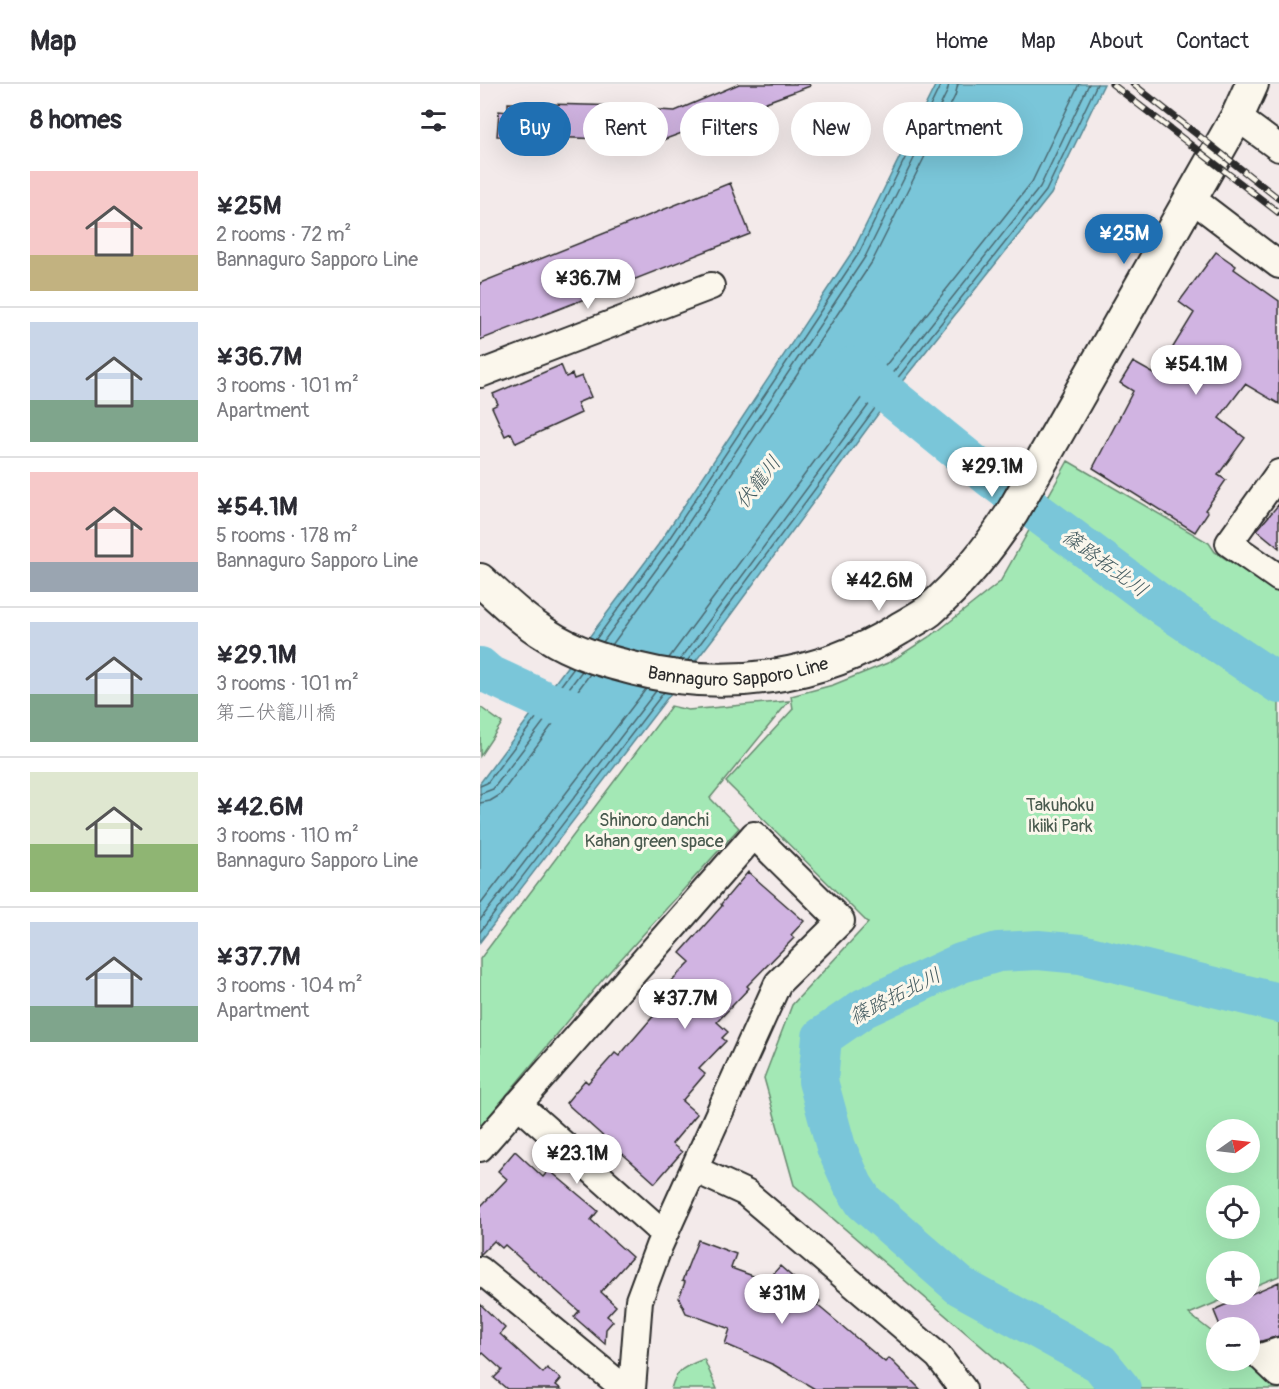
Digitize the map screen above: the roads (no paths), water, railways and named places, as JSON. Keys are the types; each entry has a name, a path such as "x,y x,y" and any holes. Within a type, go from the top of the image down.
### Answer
{"main road":[{"path":"1191,198 1237,117 1252,84"},
{"name":"Bannaguro Sapporo Line","path":"480,580 546,635 566,645 617,664 693,679 729,680 777,677 851,655 887,637 928,612 962,581 986,553 1039,467 1191,198"}],"street":[{"path":"1237,117 1279,148"},
{"path":"1191,198 1279,265"},
{"path":"480,374 711,286"},
{"path":"1279,473 1229,543 1279,578"},
{"path":"480,1148 754,835 841,921 778,983 664,1234 639,1300 632,1389"},
{"path":"518,1104 664,1234"},
{"path":"694,1169 746,1193 938,1356 963,1389"},
{"path":"480,1270 625,1389"},
{"path":"1279,1351 1261,1357 1279,1374"}],"water":[{"name":"伏籠川","path":"936,84 1104,84 1051,194 900,384 721,628 480,942 480,783 658,545 854,249 900,156 1023,156 1023,102 927,102"}],"waterway":[{"name":"篠路拓北川","path":"853,366 991,478 1167,609 1279,684"},
{"path":"480,667 488,674 548,702 596,716"},
{"name":"篠路拓北川","path":"1121,1389 1100,1363 960,1286 864,1202 853,1185 836,1147 818,1081 822,1037 864,1008 961,963 998,952 1038,950 1081,954 1279,1003"}],"railway":[{"path":"1112,84 1279,213"},
{"path":"1133,84 1279,199"}],"park label":[{"name":"Takuhoku Ikiiki Park","path":"1060,815"},
{"name":"Shinoro danchi Kahan green space","path":"654,830"}]}
